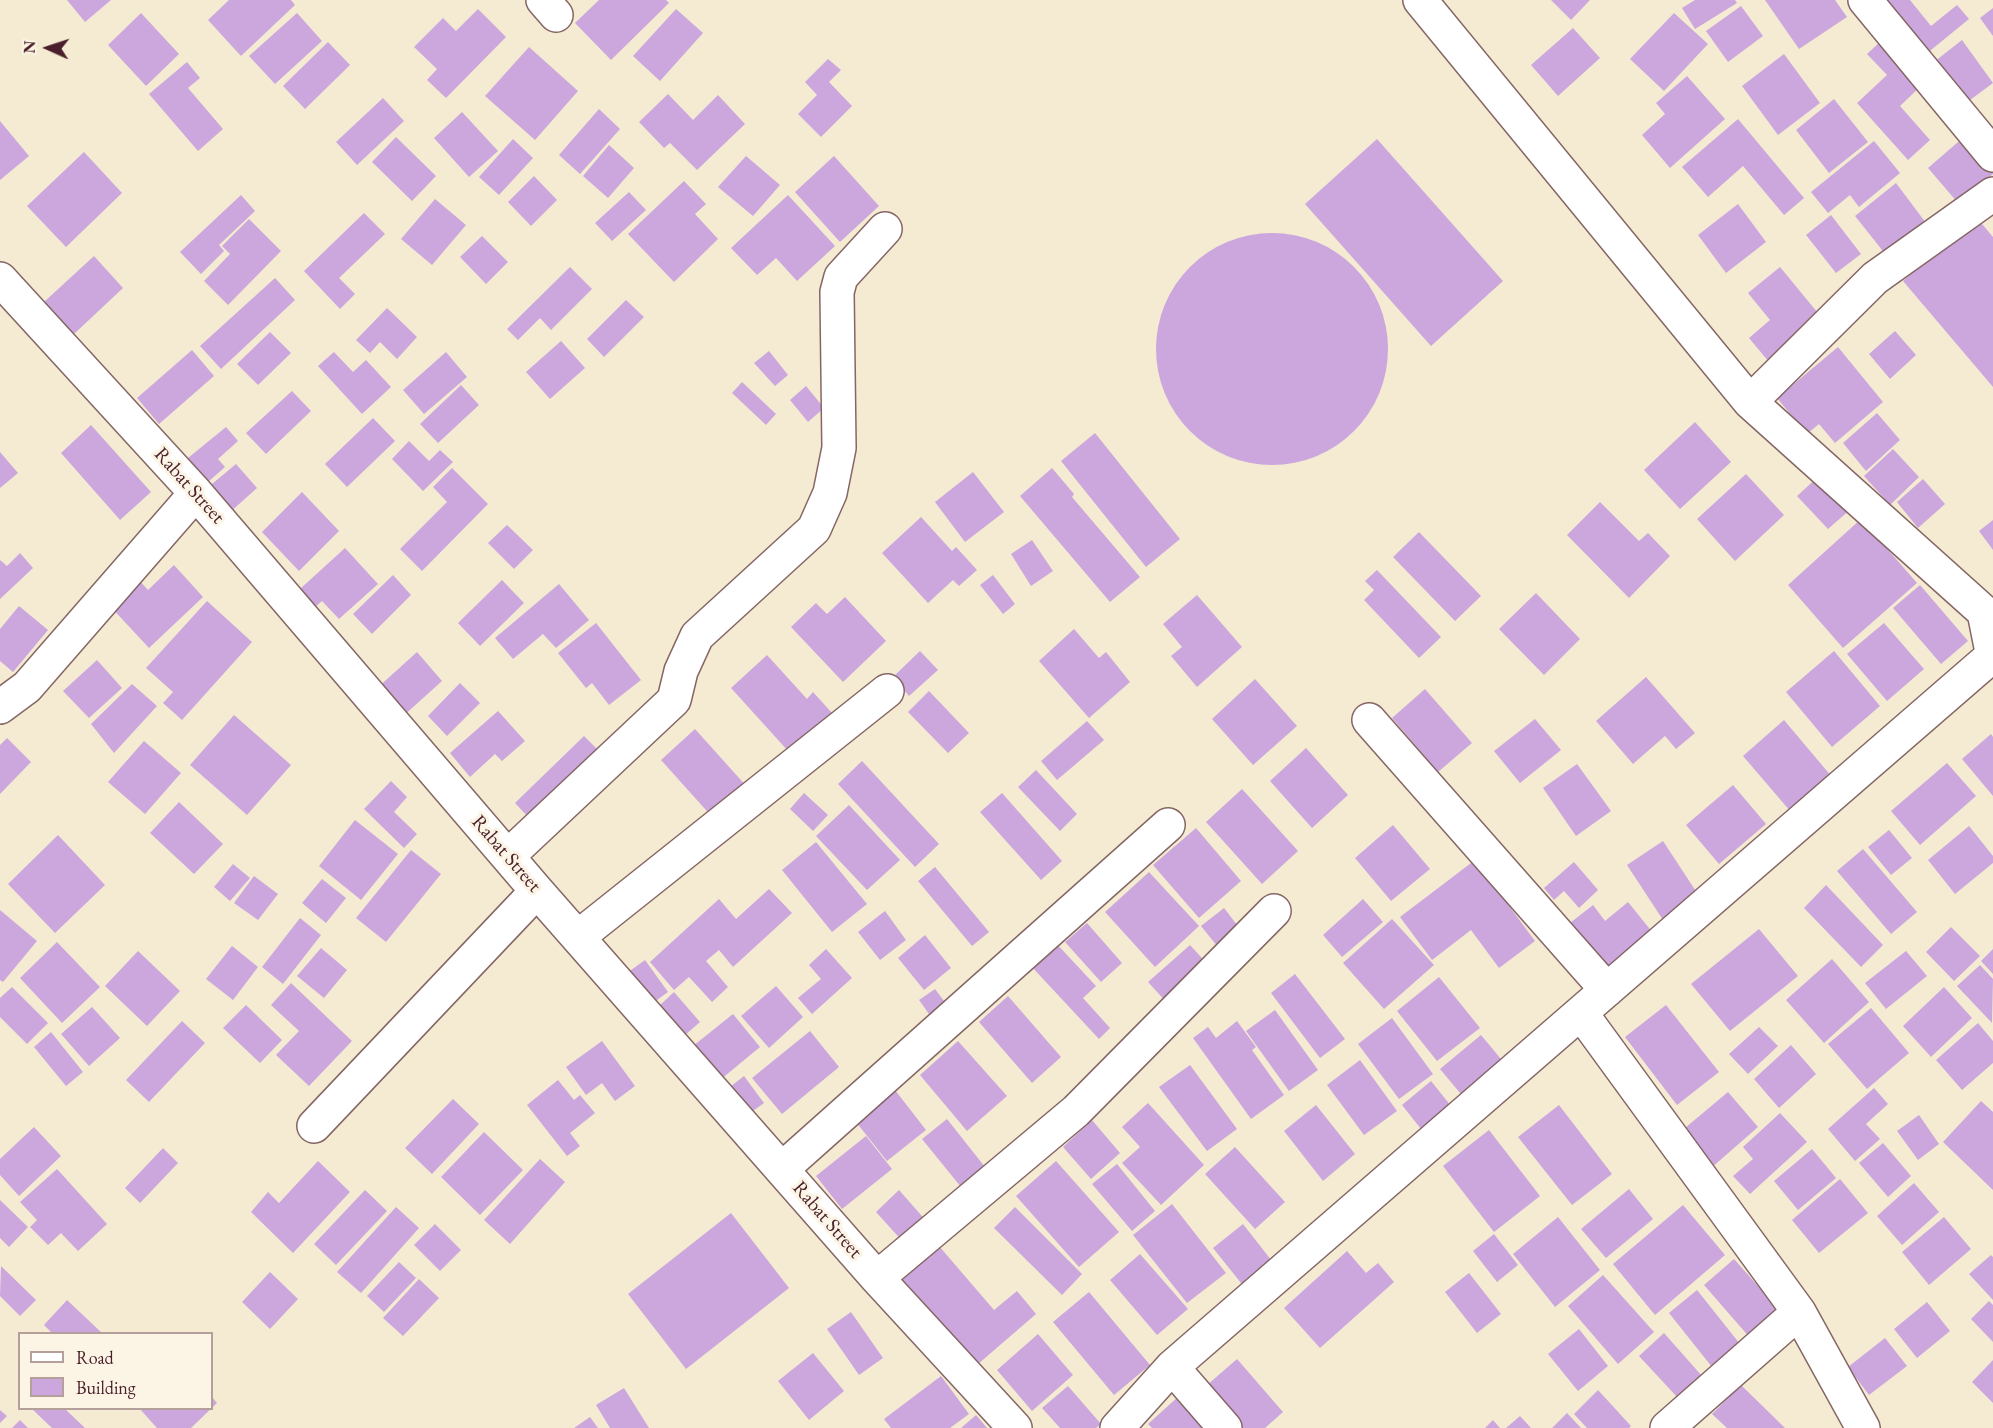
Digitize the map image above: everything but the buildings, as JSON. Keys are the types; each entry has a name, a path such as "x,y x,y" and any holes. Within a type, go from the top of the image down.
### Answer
{"street":[{"path":"1117,1428 1172,1367 1993,657 1984,612 1750,402 1420,0"},
{"path":"1865,0 1993,155"},
{"path":"1750,402 1875,278 1993,194"},
{"path":"508,856 674,700 681,671 697,636 814,529 830,493 839,448 837,292 842,277 885,229"},
{"name":"Rabat Street","path":"0,279 196,493 537,891 877,1278 1015,1428"},
{"path":"0,706 27,687 196,493"},
{"path":"578,937 887,691"},
{"path":"1370,720 1607,990"},
{"path":"782,1169 1168,825"},
{"path":"314,1126 537,891"},
{"path":"877,1278 1076,1111 1274,911"},
{"path":"1581,1013 1799,1312 1861,1427"},
{"path":"1667,1428 1799,1312"},
{"path":"1172,1367 1225,1428"}]}
